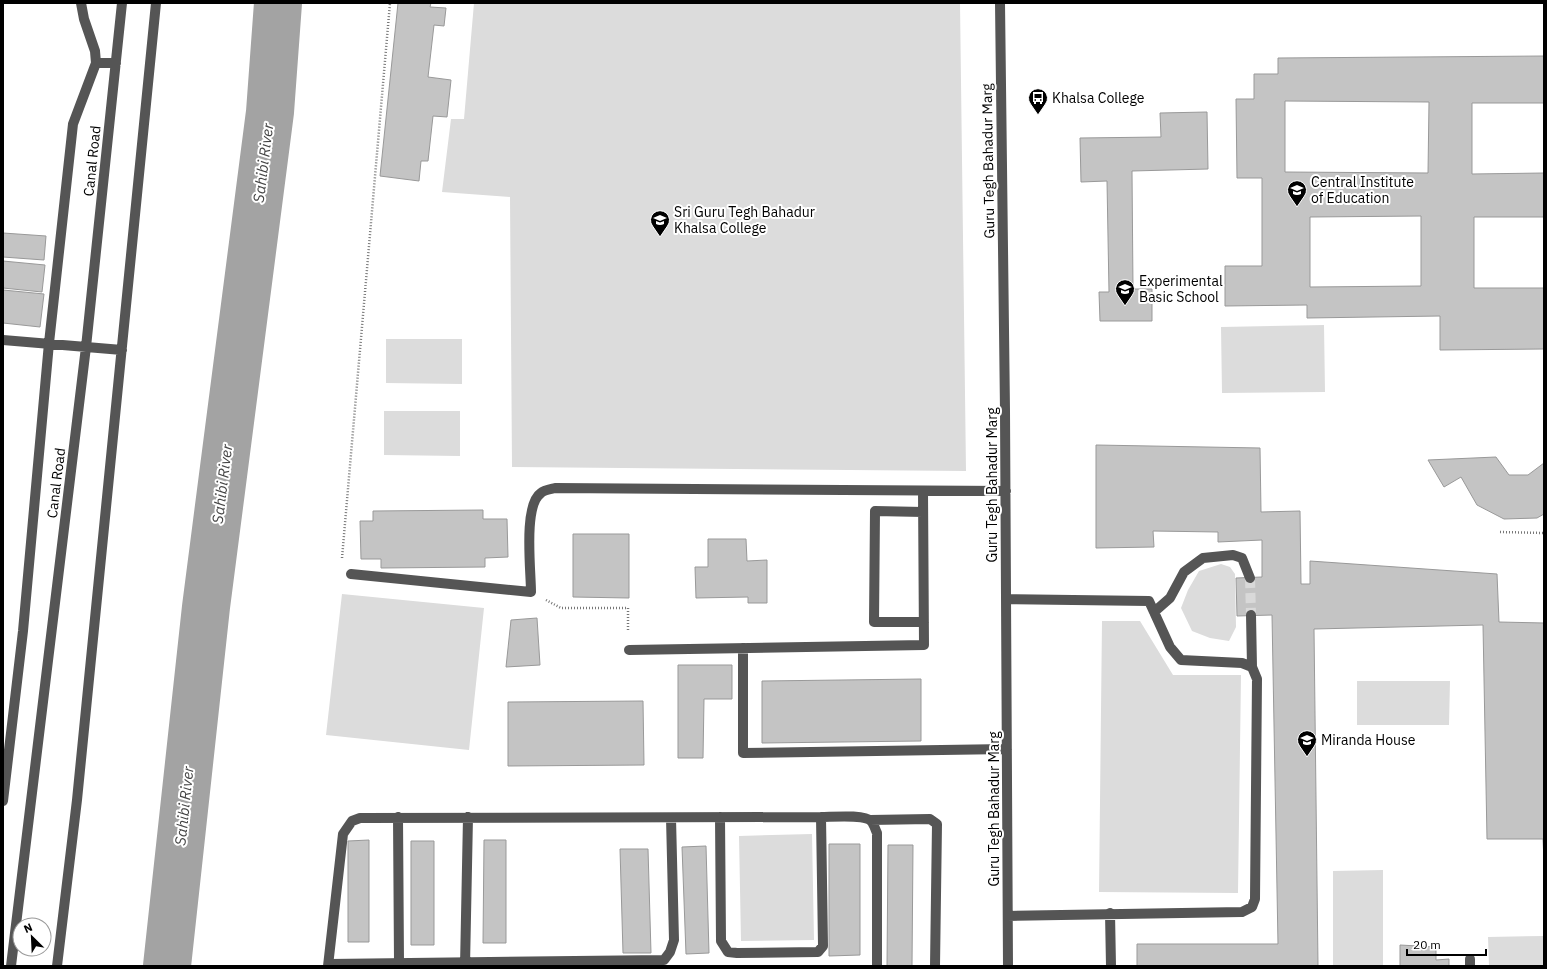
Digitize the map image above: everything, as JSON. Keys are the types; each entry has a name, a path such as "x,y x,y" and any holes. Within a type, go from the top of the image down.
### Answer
{"street":[{"path":"3,801 24,623 49,343 73,124 78,107 93,75 96,63 95,51 84,19 81,3"},
{"name":"Canal Road","path":"11,966 86,347 122,3"},
{"path":"58,966 77,800 156,3"},
{"name":"Guru Tegh Bahadur Marg","path":"1000,3 1007,599 1008,966"},
{"path":"96,63 116,63"},
{"path":"3,340 122,350"},
{"path":"351,574 531,592 530,521 532,504 540,493 555,488 1006,491"},
{"path":"629,650 924,645 923,491"},
{"path":"923,512 875,511 874,622 924,622"},
{"path":"1154,612 1170,598 1184,572 1203,558 1233,554 1242,558 1250,578"},
{"path":"1007,599 1149,602 1170,648 1181,660 1242,663 1252,667"},
{"path":"1008,916 1110,913 1242,912 1252,907 1255,899 1257,679 1252,667 1251,615"},
{"path":"743,648 743,753 1007,749"},
{"path":"465,964 468,817"},
{"path":"720,817 721,941 728,952 818,952 823,946 820,817"},
{"path":"671,818 674,940 664,963 465,964 399,962 328,965 344,834 352,821 360,818 820,817 862,818 870,820 930,819 937,824 935,966"},
{"path":"398,818 399,962"},
{"path":"870,820 877,833 877,966"},
{"path":"1110,913 1111,966"}],"path":[{"path":"351,574 342,562 390,3"},
{"path":"1500,532 1544,533"},
{"path":"531,592 561,608 628,608 629,650"}],"shaded area":[{"path":"474,3 960,3 966,471 512,467 510,197 442,192 451,119 464,119"},
{"path":"1324,325 1325,392 1222,393 1221,327"},
{"path":"386,339 462,339 462,384 386,383"},
{"path":"384,411 460,411 460,456 384,455"},
{"path":"1221,564 1230,567 1235,574 1236,627 1229,641 1210,638 1192,631 1181,608 1188,590 1199,571"},
{"path":"342,594 484,608 469,750 326,735"},
{"path":"1102,621 1140,621 1173,675 1241,675 1238,893 1099,892"},
{"path":"1357,681 1450,681 1449,725 1357,725"},
{"path":"812,834 814,940 741,941 739,836"},
{"path":"1383,870 1383,966 1333,966 1333,871"},
{"path":"1544,936 1544,966 1489,966 1488,937"}],"building":[{"path":"398,3 431,3 430,7 446,8 444,26 434,25 428,77 451,80 447,117 433,116 428,161 421,161 419,181 380,176"},
{"path":"1544,56 1544,103 1472,103 1472,174 1544,173 1544,217 1474,217 1474,288 1544,288 1544,349 1440,350 1440,316 1307,318 1307,305 1225,306 1225,266 1262,266 1262,178 1237,178 1236,99 1254,99 1254,74 1278,74 1278,58","holes":["1285,101 1429,102 1428,173 1285,172","1421,216 1421,286 1310,287 1310,217"]},
{"path":"1207,112 1208,169 1132,171 1133,289 1152,289 1152,321 1100,321 1099,292 1109,292 1107,181 1081,182 1080,138 1161,137 1160,113"},
{"path":"3,233 46,236 44,260 3,257"},
{"path":"3,261 45,265 42,292 3,288"},
{"path":"3,290 44,294 40,327 3,323"},
{"path":"1096,445 1260,448 1261,512 1300,511 1301,584 1310,584 1310,561 1497,574 1499,622 1544,623 1544,861 1543,839 1487,839 1483,625 1314,629 1318,966 1137,966 1137,944 1278,944 1272,615 1237,616 1236,578 1262,577 1262,540 1218,542 1218,532 1153,531 1154,547 1096,548"},
{"path":"1496,457 1509,475 1528,475 1544,463 1544,514 1537,518 1504,519 1477,505 1461,477 1444,487 1428,460"},
{"path":"483,510 483,519 507,519 508,557 485,558 485,567 381,568 381,559 361,559 360,521 373,521 373,511"},
{"path":"573,534 629,534 629,598 573,597"},
{"path":"708,539 746,539 747,561 767,560 767,603 748,603 748,597 696,598 695,567 708,567"},
{"path":"537,618 540,665 506,667 511,620"},
{"path":"678,665 732,665 732,699 704,699 703,758 678,758"},
{"path":"921,679 921,741 762,743 762,681"},
{"path":"643,701 644,765 508,766 508,702"},
{"path":"369,840 369,942 348,942 348,841"},
{"path":"484,840 506,840 506,943 483,943"},
{"path":"411,841 434,841 434,945 411,945"},
{"path":"829,844 860,844 860,955 829,956"},
{"path":"888,845 913,845 912,966 887,966"},
{"path":"706,846 709,953 686,954 682,847"},
{"path":"620,849 648,849 651,953 623,953"},
{"path":"1400,945 1436,947 1436,960 1449,959 1449,966 1400,966"}],"waterway":[{"name":"Sahibi River","path":"167,966 206,607 270,112 278,3"}],"tunnel":[{"path":"1250,578 1251,615"}],"place":[{"name":"Khalsa College","path":"1038,115"},
{"name":"Central Institute of Education","path":"1297,207"},
{"name":"Sri Guru Tegh Bahadur Khalsa College","path":"660,237"},
{"name":"Experimental Basic School","path":"1125,306"},
{"name":"Miranda House","path":"1307,757"}]}
